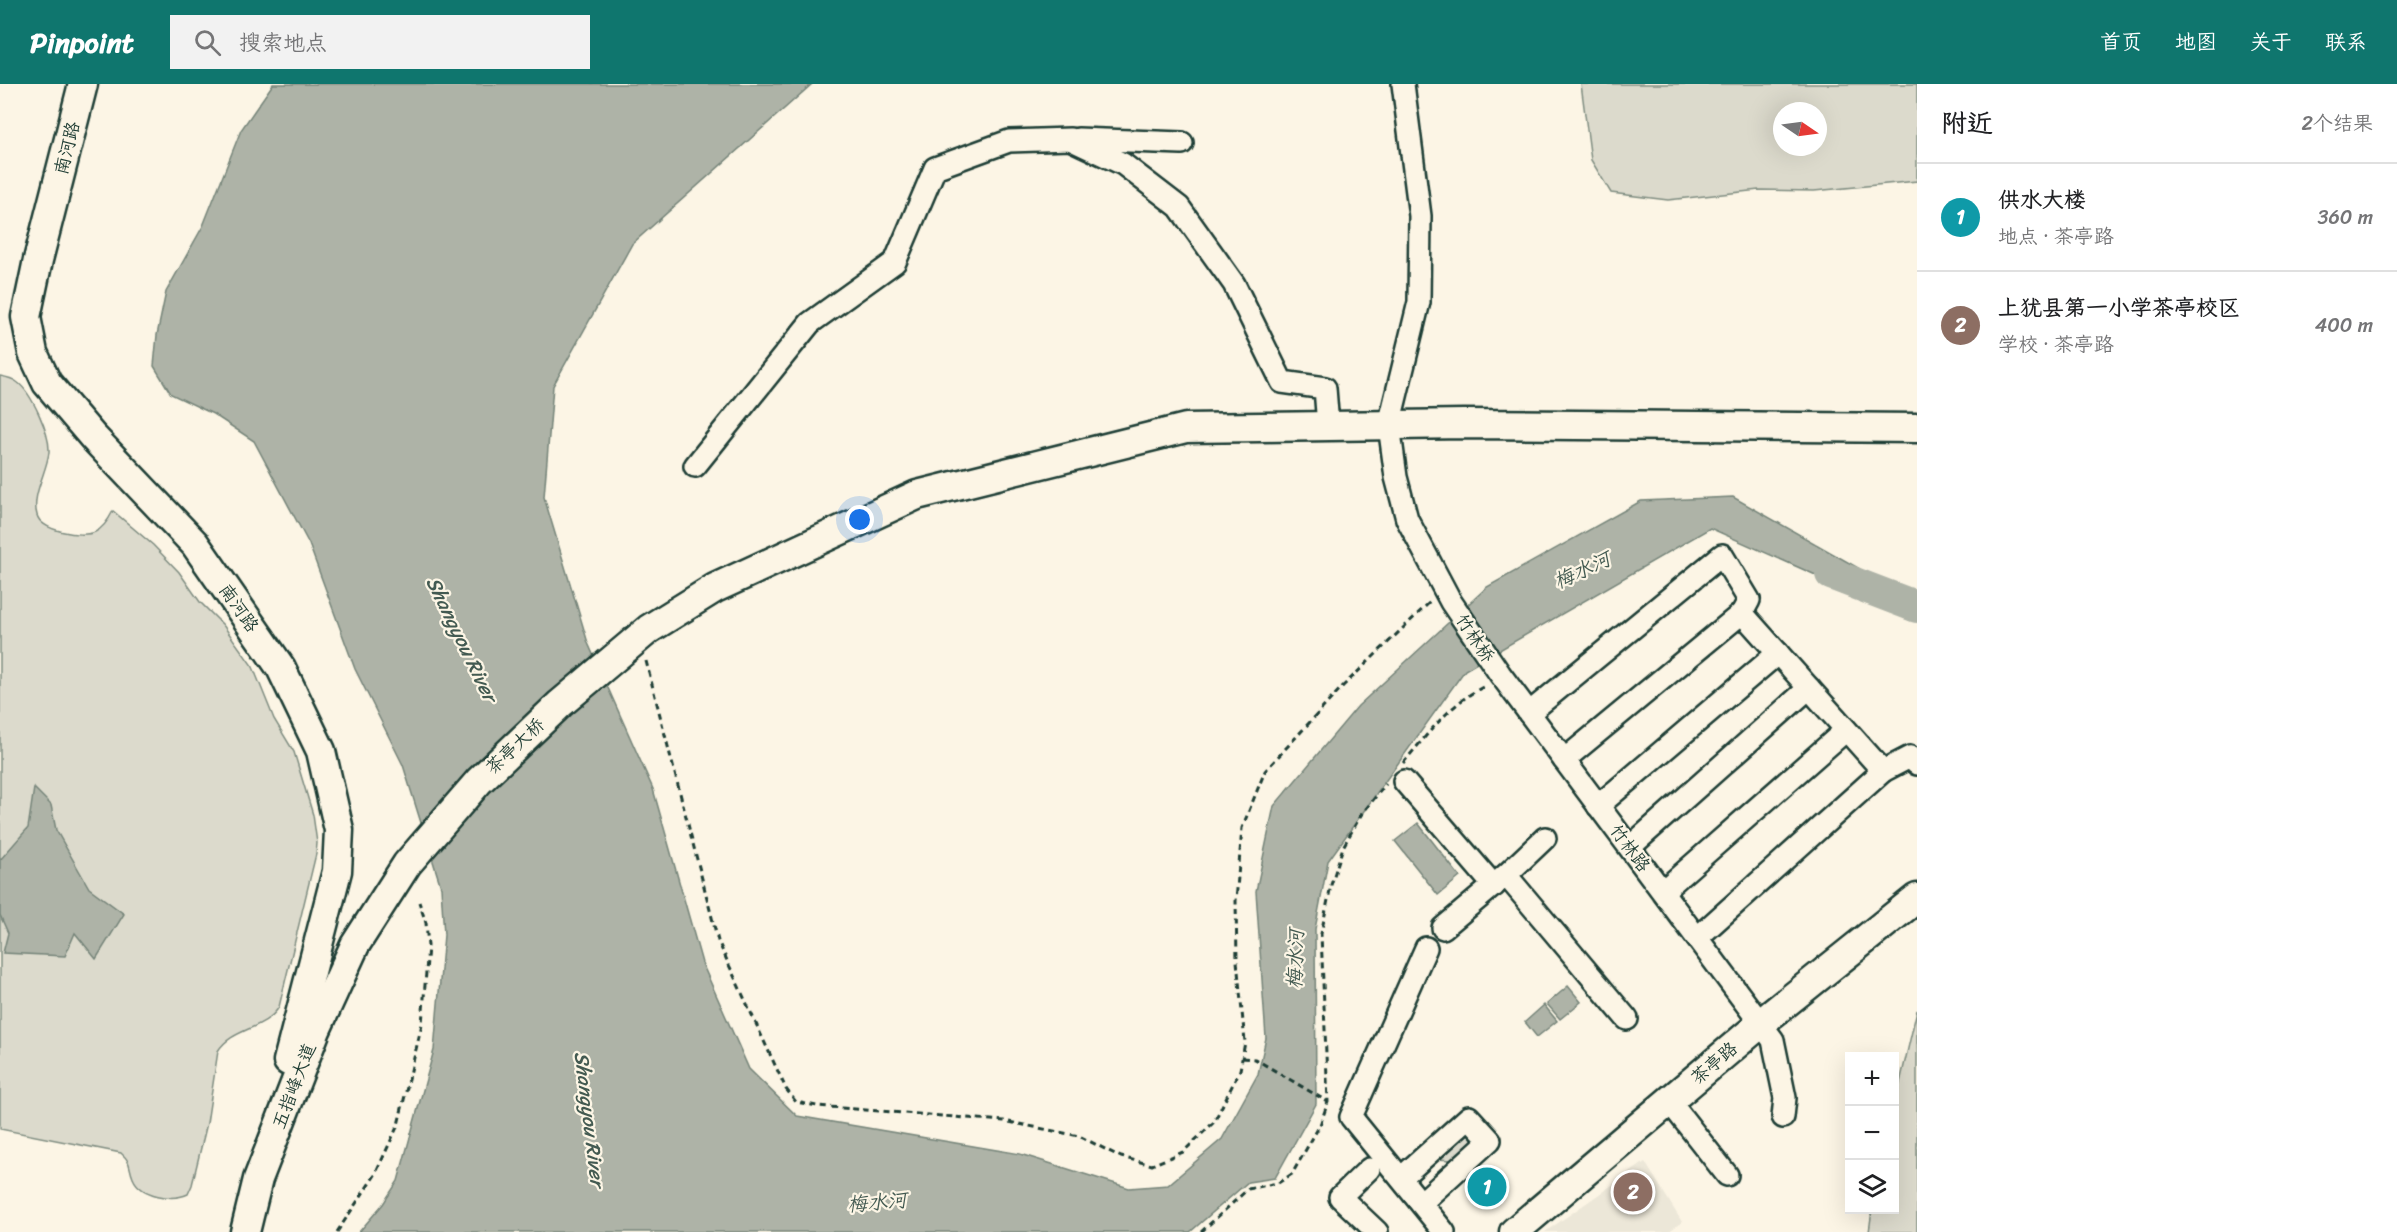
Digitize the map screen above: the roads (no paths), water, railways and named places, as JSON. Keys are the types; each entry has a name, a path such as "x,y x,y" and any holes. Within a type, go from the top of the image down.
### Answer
{"main road":[{"name":"南河路","path":"83,84 38,260 26,317 33,353 47,383 195,544 281,668 321,751 339,830 337,871 258,1179"},
{"name":"茶亭大桥","path":"356,945 407,864 479,781 560,704 649,629 715,588 917,495 1186,428 1389,425 1917,428"},
{"name":"茶亭路","path":"1514,1232 1761,1023 1917,898"},
{"name":"五指峰大道","path":"245,1232 258,1179 316,1030 356,945"}],"street":[{"path":"1389,425 1419,302 1420,216 1403,84"},
{"path":"695,466 810,323 895,262 935,168 1009,141 1070,139 1182,143"},
{"path":"1070,139 1123,164 1179,207 1234,284 1281,382 1325,388 1328,426"},
{"name":"竹林桥","path":"1389,425 1396,477 1407,519 1448,595 1501,676"},
{"path":"1529,713 1722,555 1749,600 1742,613 1564,760"},
{"path":"1742,613 1883,771"},
{"path":"1598,806 1778,653"},
{"name":"竹林路","path":"1501,676 1773,1040 1785,1098 1783,1118"},
{"path":"1630,847 1809,688"},
{"path":"1663,891 1846,730"},
{"path":"1697,938 1883,771 1910,757 1917,764"},
{"path":"1396,777 1500,880 1627,1019"},
{"path":"1443,928 1545,838"},
{"path":"1426,948 1351,1116 1444,1232"},
{"path":"1669,1101 1727,1175"},
{"path":"1401,1178 1468,1117 1490,1140 1421,1203"},
{"path":"1369,1169 1340,1197 1377,1232"}],"water":[{"name":"Shangyou River","path":"273,84 812,84 632,244 553,386 544,497 588,643 653,789 702,963 749,1069 797,1116 1020,1154 1129,1188 1168,1185 1222,1139 1258,1074 1266,1038 1256,891 1274,806 1358,706 1487,587 1641,501 1733,497 1876,578 1865,597 1710,528 1465,670 1328,861 1315,929 1316,1104 1275,1178 1248,1182 1190,1232 359,1232 383,1204 398,1181 434,1050 444,935 441,887 403,765 355,669 309,544 254,441 213,414 171,394 154,366 157,335 166,292 203,226 241,130"},
{"path":"34,788 51,805 56,830 89,888 124,914 96,959 75,933 65,956 3,953 8,933 0,915 0,860 28,828"},
{"path":"1418,823 1460,877 1438,895 1395,841"},
{"path":"1568,986 1581,1002 1560,1019 1547,1004"},
{"path":"1544,1005 1557,1021 1537,1037 1525,1022"}],"waterway":[{"name":"梅水河","path":"1831,574 1917,607"}],"place":[{"name":"供水大楼","path":"1487,1187"},
{"name":"上犹县第一小学茶亭校区","path":"1633,1192"}]}
